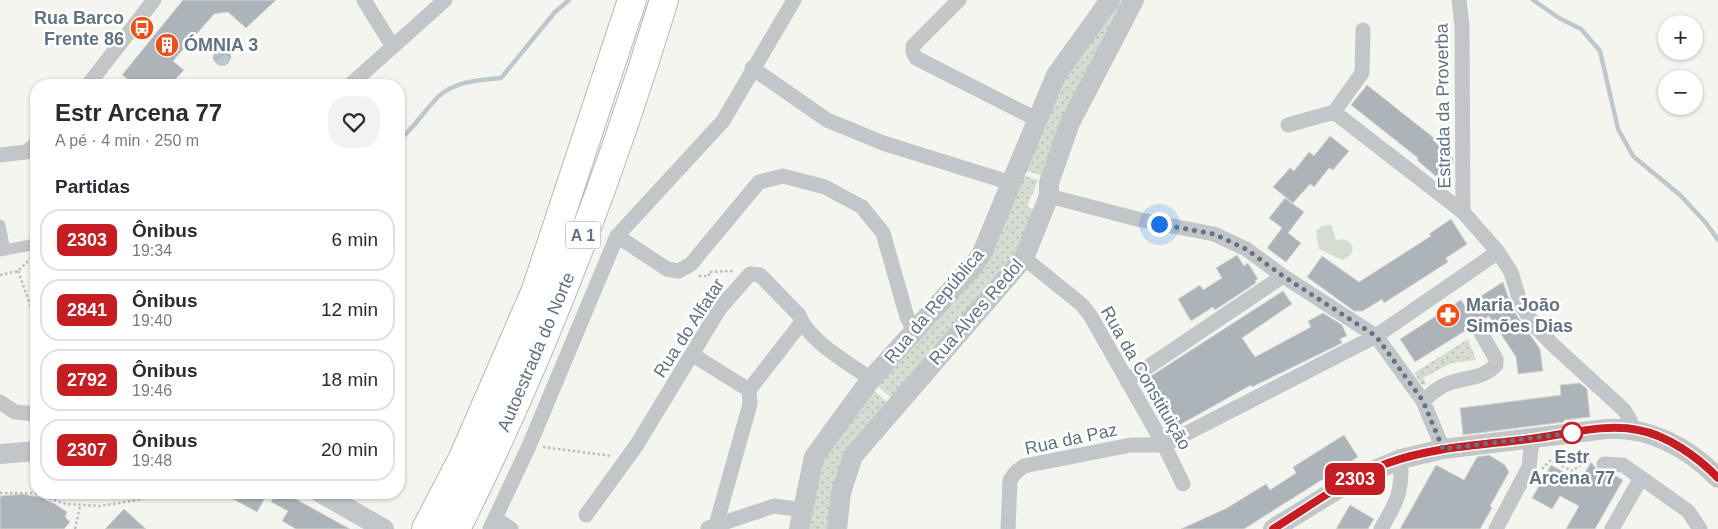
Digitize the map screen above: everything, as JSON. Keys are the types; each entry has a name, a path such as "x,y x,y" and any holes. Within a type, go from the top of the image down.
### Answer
{"highway":[{"name":"Autoestrada do Norte","path":"456,529 475,462 536,290 632,0"},
{"name":"Autoestrada do Norte","path":"426,529 475,462 561,299 646,59 664,0"}],"street":[{"path":"93,79 154,0"},
{"path":"364,0 393,47"},
{"path":"357,79 445,0"},
{"path":"511,529 493,524 529,446 617,236 723,121 752,68 794,0"},
{"path":"959,0 913,46 916,58 1036,119"},
{"name":"Rua Alves Redol","path":"837,529 841,493 853,456 1024,258 1049,196 1049,181 1070,123 1134,0"},
{"name":"Estrada da Proverba","path":"1459,0 1462,26 1463,212"},
{"name":"Rua da República","path":"801,520 814,457 871,379 982,254 1036,119 1056,75 1104,3"},
{"path":"1288,125 1334,112 1362,73 1363,30"},
{"path":"752,68 827,120 883,143 1011,183"},
{"path":"1334,112 1463,212 1498,252 1510,272 1521,304 1535,326 1624,410 1630,420 1630,428"},
{"path":"0,155 26,152 30,149"},
{"path":"617,236 667,269 679,271 691,264 758,182 784,176 824,187 862,207 883,233 907,317 914,331"},
{"path":"1049,196 1140,220 1214,234 1246,249 1283,276 1376,336 1423,401 1443,449"},
{"path":"0,225 2,250 30,245"},
{"path":"1164,445 1376,336 1498,252"},
{"name":"Rua da Constituição","path":"1024,258 1081,304 1164,445 1183,484"},
{"name":"Rua do Alfatar","path":"586,515 628,458 693,355 720,308 750,274 760,275 799,316 813,336 871,379"},
{"path":"1127,381 1283,276"},
{"path":"711,527 750,404 749,390 802,322"},
{"path":"1423,401 1436,390 1451,382 1480,376 1496,365 1496,359 1481,333"},
{"path":"693,355 749,390"},
{"path":"0,402 15,412 30,413"},
{"path":"1273,529 1354,479 1401,459 1443,449 1606,429 1630,428 1652,434 1674,445 1704,465 1718,478"},
{"path":"1496,529 1528,466 1532,439"},
{"name":"Rua da Paz","path":"1008,529 1010,480 1024,466 1131,445 1164,445"},
{"path":"0,454 30,452"},
{"path":"1381,529 1398,499 1401,480 1401,459"},
{"path":"1604,464 1623,465 1688,511 1700,529"},
{"path":"1612,529 1641,478"},
{"path":"331,499 384,529"},
{"path":"711,527 774,506 801,520"}],"path":[{"path":"0,275 18,271 30,258"},
{"path":"18,271 30,304"},
{"path":"694,277 709,276 709,272 739,271"},
{"path":"529,446 628,458"},
{"path":"1551,460 1572,471 1587,460 1604,464"},
{"path":"0,493 30,493"},
{"path":"55,499 80,506 120,504 136,499"},
{"path":"76,529 80,506"}],"shaded area":[{"path":"1115,0 1123,0 1046,177 1021,169 1063,73"},
{"path":"1019,174 1038,180 1027,207 1034,209 1011,267 894,400 875,384 979,266"},
{"path":"1331,225 1336,240 1347,240 1352,246 1351,254 1342,260 1319,249 1316,231 1322,226"},
{"path":"1468,339 1476,360 1451,363 1423,378 1427,385 1421,384 1414,373"},
{"path":"871,388 887,402 828,529 804,529 815,470"}],"water":[{"path":"222,48 228,51 231,57 228,63 222,66 216,63 213,57 216,51"}],"building":[{"name":"ÓMNIA 3","path":"183,0 276,0 246,28 228,12 214,14 173,61 184,70 176,79 127,79 122,75"},
{"path":"1367,85 1434,138 1433,140 1453,158 1453,163 1440,180 1417,160 1418,158 1351,105"},
{"path":"1330,136 1349,151 1333,170 1329,168 1314,187 1310,184 1293,203 1273,187 1290,168 1294,171 1309,152 1314,156"},
{"path":"1285,198 1304,212 1288,233 1301,243 1286,262 1267,248 1282,228 1269,218"},
{"path":"1451,219 1467,244 1446,258 1448,262 1384,303 1382,299 1363,311 1354,311 1307,277 1322,256 1359,282 1431,236 1429,234"},
{"path":"1237,255 1244,266 1248,263 1258,279 1255,281 1256,283 1215,310 1213,307 1191,321 1178,299 1200,285 1203,290 1222,278 1216,268"},
{"path":"1503,282 1513,310 1540,349 1543,371 1518,374 1516,357 1489,316 1415,362 1400,339 1461,300 1465,306"},
{"path":"1283,291 1292,304 1242,338 1255,357 1311,327 1308,321 1323,313 1342,325 1347,336 1340,339 1342,343 1252,387 1251,385 1167,432 1140,383"},
{"path":"1580,383 1587,389 1590,417 1463,435 1460,408 1561,395 1560,385"},
{"path":"1344,435 1358,457 1244,529 1181,529 1227,508 1266,484 1270,490 1296,473 1293,467"},
{"path":"1489,455 1505,465 1509,472 1490,506 1492,508 1480,529 1400,529 1436,465 1464,480 1477,457"},
{"path":"1591,462 1599,472 1613,474 1623,480 1595,529 1566,529 1579,506 1560,496 1552,509 1532,498 1551,465 1580,481"},
{"path":"23,494 30,495 30,499 44,499 67,512 65,517 70,522 64,529 0,529 0,496"},
{"path":"233,499 264,499 257,512"},
{"path":"272,499 296,499 350,529 296,529 282,521 288,511 271,502"},
{"path":"1350,505 1374,519 1368,529 1336,529"},
{"path":"124,509 146,529 105,529"}],"waterway":[{"path":"405,135 444,92 459,84 501,78 555,12 569,0"},
{"path":"1533,0 1559,18 1581,29 1600,51 1618,129 1633,156 1680,195 1706,223 1718,240"}],"bus line":[{"name":"2303","path":"1273,529 1354,479 1401,459 1443,449 1606,429 1630,428 1662,438 1704,465 1718,478"}],"place":[{"name":"Rua Barco Frente 86","path":"142,28"},
{"name":"ÓMNIA 3","path":"167,45"},
{"name":"Maria João Simões Dias","path":"1448,315"},
{"name":"Estr Arcena 77","path":"1572,433"}],"route":[{"path":"1159,224 1214,234 1246,249 1283,276 1376,336 1423,401 1443,449 1572,433"}]}
